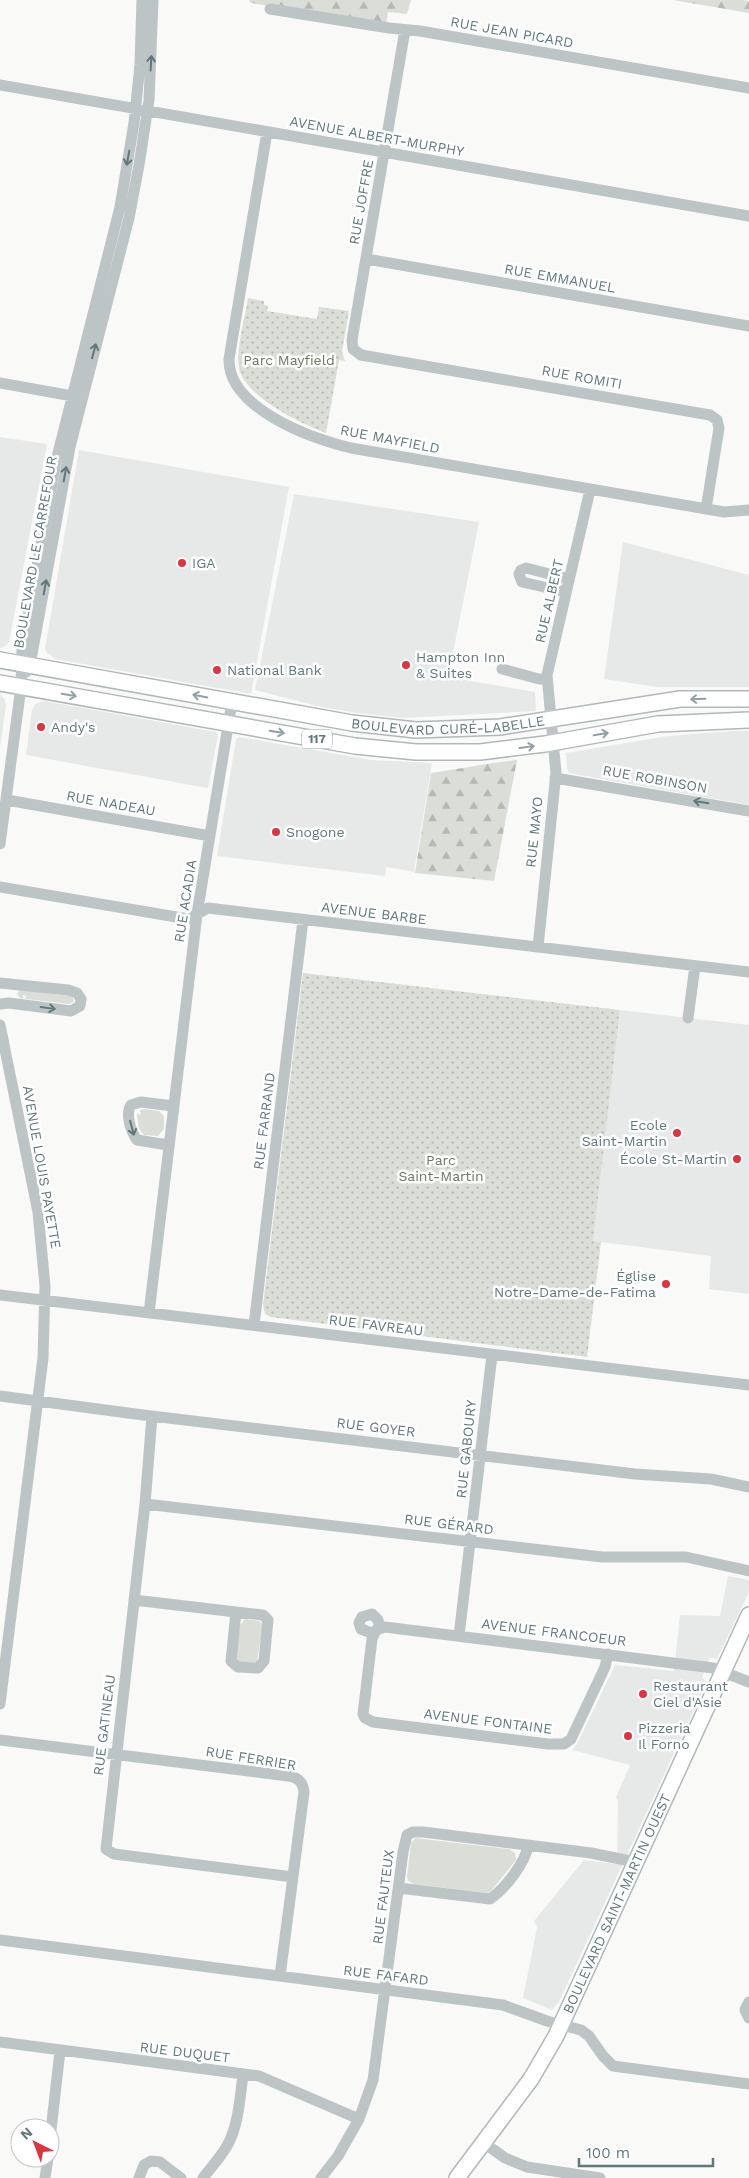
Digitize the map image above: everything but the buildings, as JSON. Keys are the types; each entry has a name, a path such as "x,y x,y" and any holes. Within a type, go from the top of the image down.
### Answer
{"main road":[{"name":"BOULEVARD CURÉ-LABELLE","path":"0,660 358,724 410,730 486,729 666,701 708,698 749,699"},
{"name":"BOULEVARD CURÉ-LABELLE","path":"0,683 364,748 405,752 480,752 553,743 658,724 749,720"},
{"name":"BOULEVARD SAINT-MARTIN OUEST","path":"457,2178 531,2079 562,2024 749,1615"}],"street":[{"name":"BOULEVARD LE CARREFOUR","path":"142,0 142,110"},
{"name":"BOULEVARD LE CARREFOUR","path":"21,687 25,665 32,654 68,458 76,397 142,110 153,0"},
{"name":"RUE JEAN PICARD","path":"270,8 749,88"},
{"name":"RUE JOFFRE","path":"353,349 352,340 405,30"},
{"name":"AVENUE ALBERT-MURPHY","path":"0,85 749,216"},
{"name":"RUE MAYFIELD","path":"267,132 229,359 231,376 240,391 278,420 335,444 728,513 749,510"},
{"name":"RUE EMMANUEL","path":"367,259 749,326"},
{"name":"RUE ROMITI","path":"353,349 361,355 710,415 716,420 718,428 706,509"},
{"path":"0,383 76,397"},
{"name":"RUE ALBERT","path":"550,720 547,679 590,490"},
{"path":"566,592 522,582 519,574 521,570 526,568 569,579"},
{"path":"502,669 547,679"},
{"path":"0,844 21,687"},
{"name":"RUE ACADIA","path":"149,1313 197,914 232,702"},
{"name":"RUE MAYO","path":"538,948 556,778 550,720"},
{"name":"RUE ROBINSON","path":"556,778 749,811"},
{"name":"RUE NADEAU","path":"7,800 210,836"},
{"name":"AVENUE BARBE","path":"0,887 188,919 208,908 749,972"},
{"name":"RUE FARRAND","path":"254,1325 303,920"},
{"path":"688,1018 695,966"},
{"path":"0,983 68,990 77,993 81,999 80,1006 71,1011 16,1004 0,1004"},
{"name":"AVENUE LOUIS PAYETTE","path":"0,1025 38,1212 44,1261 45,1301 43,1358 0,1704"},
{"path":"168,1145 137,1140 133,1132 128,1109 133,1104 141,1102 173,1106"},
{"name":"RUE FAVREAU","path":"0,1295 749,1385"},
{"name":"RUE GABOURY","path":"459,1636 492,1355"},
{"name":"RUE GOYER","path":"0,1396 635,1474 711,1479 749,1487"},
{"name":"RUE GATINEAU","path":"152,1416 145,1504 115,1754 106,1849 110,1853 293,1877"},
{"name":"RUE GÉRARD","path":"145,1504 602,1557 686,1557 749,1571"},
{"path":"134,1600 263,1615 268,1620 264,1661 258,1668 238,1667 231,1661 236,1612"},
{"name":"AVENUE FRANCOEUR","path":"367,1720 363,1712 377,1631 459,1636 713,1668 749,1682"},
{"name":"AVENUE FONTAINE","path":"367,1720 548,1744 564,1744 571,1738 604,1667 608,1654"},
{"name":"RUE FERRIER","path":"0,1740 288,1776 297,1779 303,1785 304,1792 280,1976"},
{"name":"RUE FAUTEUX","path":"321,2178 338,2156 359,2119 373,2080 405,1841 408,1836 413,1832 591,1852 635,1862"},
{"path":"399,1888 490,1899 522,1864 528,1846"},
{"name":"RUE FAFARD","path":"0,1940 503,2005 547,2021 576,2028 589,2036 603,2056 613,2066 749,2084"},
{"path":"749,2002 745,2010 749,2018"},
{"name":"RUE DUQUET","path":"0,2042 259,2076 359,2119"},
{"path":"52,2118 60,2051"},
{"path":"202,2178 224,2152 230,2140 235,2125 243,2074"},
{"path":"484,2143 516,2163 553,2175 600,2178"},
{"path":"138,2178 144,2165 155,2160 182,2178"}],"shaded area":[{"path":"0,437 47,444 9,642 0,648"},
{"path":"79,450 289,487 251,694 55,659 47,653 45,649"},
{"path":"294,494 479,522 448,677 535,692 536,711 404,718 356,713 317,706 255,690"},
{"path":"623,542 749,575 749,687 657,687 604,679"},
{"path":"0,694 4,698 6,705 0,749"},
{"path":"44,701 216,732 218,735 208,788 26,755 32,710 35,704"},
{"path":"749,731 749,805 569,773 567,768 566,753 668,736"},
{"path":"239,737 371,760 432,763 414,872 386,867 385,876 217,856 236,739"},
{"name":"Ecole Saint-Martin","path":"620,1010 749,1025 749,1294 709,1289 711,1256 593,1241"},
{"path":"728,1576 749,1580 749,1592 717,1659 710,1658 702,1677 707,1682 559,2002 552,2010 523,1998 537,1927 534,1921 584,1860 617,1864 618,1800 616,1797 630,1765 572,1750 577,1744 615,1665 674,1671 680,1615 720,1616"}],"green space":[{"path":"249,0 411,0 407,14 388,12 386,25 251,3"},
{"path":"673,0 749,1 749,13"},
{"name":"Parc Mayfield","path":"248,298 264,301 264,305 268,306 267,311 317,319 319,307 349,311 342,352 345,361 339,360 326,433 302,423 275,408 251,388 243,378 238,359"},
{"path":"517,760 494,881 415,873 431,773"},
{"name":"Parc Saint-Martin","path":"303,973 620,1010 593,1241 601,1242 587,1357 271,1317 265,1314 263,1305"},
{"path":"20,990 70,996 74,1002 69,1004 26,999 26,996 23,995 23,999 17,994"},
{"path":"143,1109 159,1111 164,1116 164,1129 158,1136 144,1135 139,1129 137,1113 140,1115 139,1111"},
{"path":"245,1619 259,1621 263,1624 257,1662 240,1662 236,1657 240,1625"},
{"path":"415,1838 509,1849 515,1853 516,1860 491,1891 487,1893 414,1884 408,1881 407,1876 411,1843"}],"place":[{"name":"IGA","path":"182,563"},
{"name":"Hampton Inn & Suites","path":"406,665"},
{"name":"National Bank","path":"217,670"},
{"name":"Andy's","path":"41,727"},
{"name":"Snogone","path":"276,832"},
{"name":"Ecole Saint-Martin","path":"677,1133"},
{"name":"École St-Martin","path":"737,1159"},
{"name":"Église Notre-Dame-de-Fatima","path":"666,1284"},
{"name":"Restaurant Ciel d'Asie","path":"643,1694"},
{"name":"Pizzeria Il Forno","path":"628,1736"}]}
